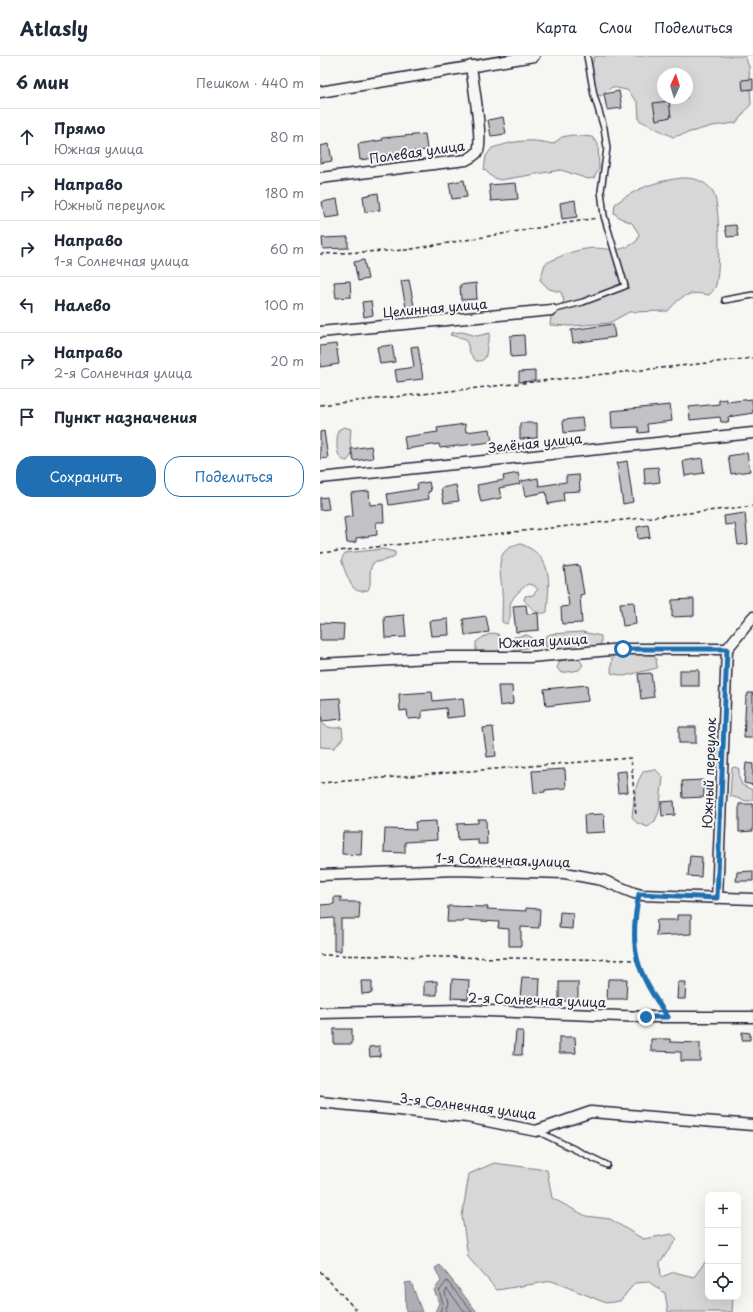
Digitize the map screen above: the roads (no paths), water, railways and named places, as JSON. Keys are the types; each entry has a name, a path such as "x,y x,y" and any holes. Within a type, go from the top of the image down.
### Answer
{"street":[{"path":"320,92 534,56"},
{"name":"Полевая улица","path":"320,178 466,160 474,156 478,149 479,132 471,66"},
{"name":"Целинная улица","path":"320,332 552,310"},
{"name":"Зелёная улица","path":"320,478 753,433"},
{"path":"727,649 753,617"},
{"name":"Южная улица","path":"320,664 447,657 530,657 623,649 727,649"},
{"name":"Южный переулок","path":"717,898 727,649"},
{"name":"1-я Солнечная улица","path":"320,875 456,870 565,873 602,880 639,894 753,899"},
{"name":"2-я Солнечная улица","path":"320,1013 461,1010 668,1017 753,1017"},
{"name":"3-я Солнечная улица","path":"320,1102 467,1117 536,1131 591,1112 753,1125"}],"lane":[{"path":"552,310 583,302 625,286 604,216 601,191 607,148 604,128 594,95 588,56"},
{"path":"725,300 753,295"},
{"path":"536,1131 607,1165"}],"water":[{"path":"440,1265 477,1312 435,1312 439,1303 434,1290 441,1281 435,1268"},
{"path":"411,1282 422,1312 406,1312 405,1283"}]}
